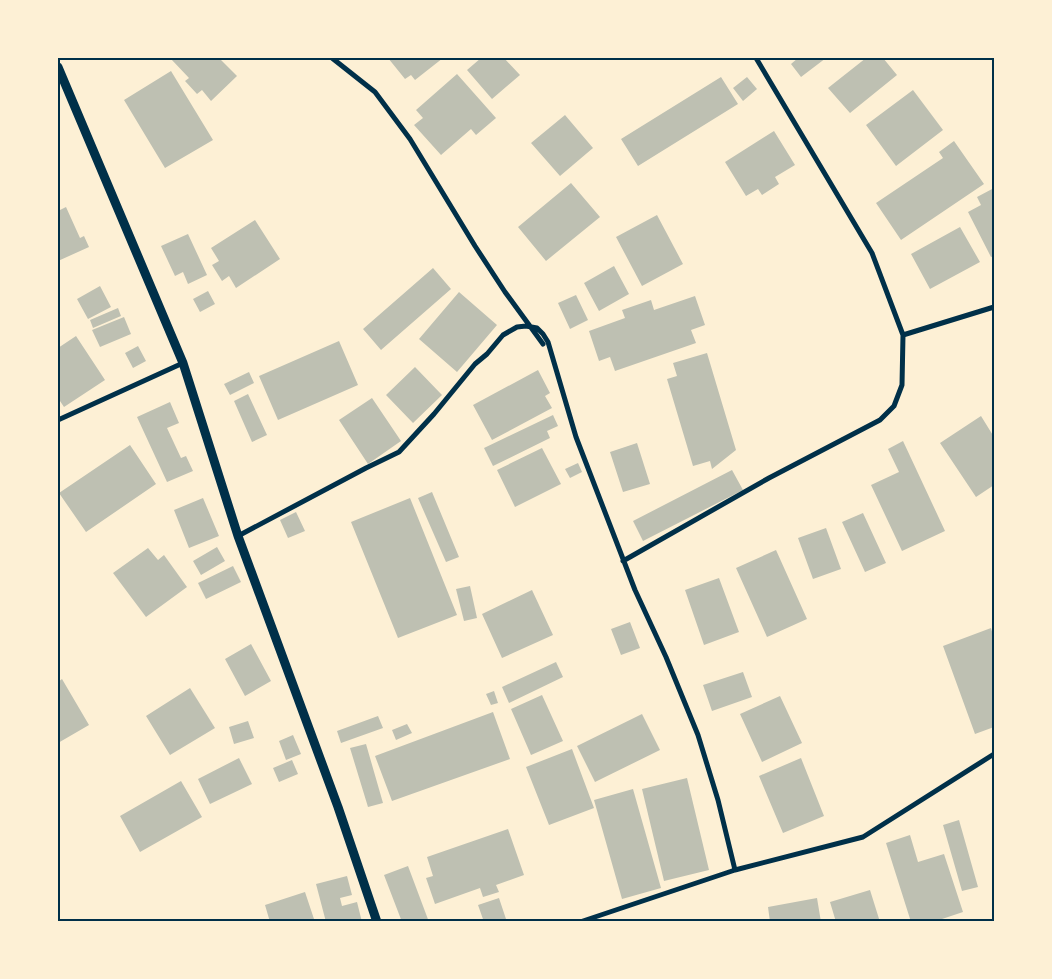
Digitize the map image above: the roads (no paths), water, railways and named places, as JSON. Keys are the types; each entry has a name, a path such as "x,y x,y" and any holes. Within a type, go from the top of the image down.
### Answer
{"street":[{"path":"332,58 375,92 410,139 475,246 505,292 543,344"},
{"path":"623,561 769,478 880,420 894,406 902,385 903,335 872,253 756,58"},
{"path":"58,67 183,363 238,536 334,798 377,922"},
{"path":"903,335 994,307"},
{"path":"238,536 399,452 434,414 475,364 487,354 503,335 526,326 537,328 548,342 576,437 623,561 666,657 698,736 718,800 735,870"},
{"path":"58,420 183,363"},
{"path":"580,922 735,870 863,838 994,754"}]}
